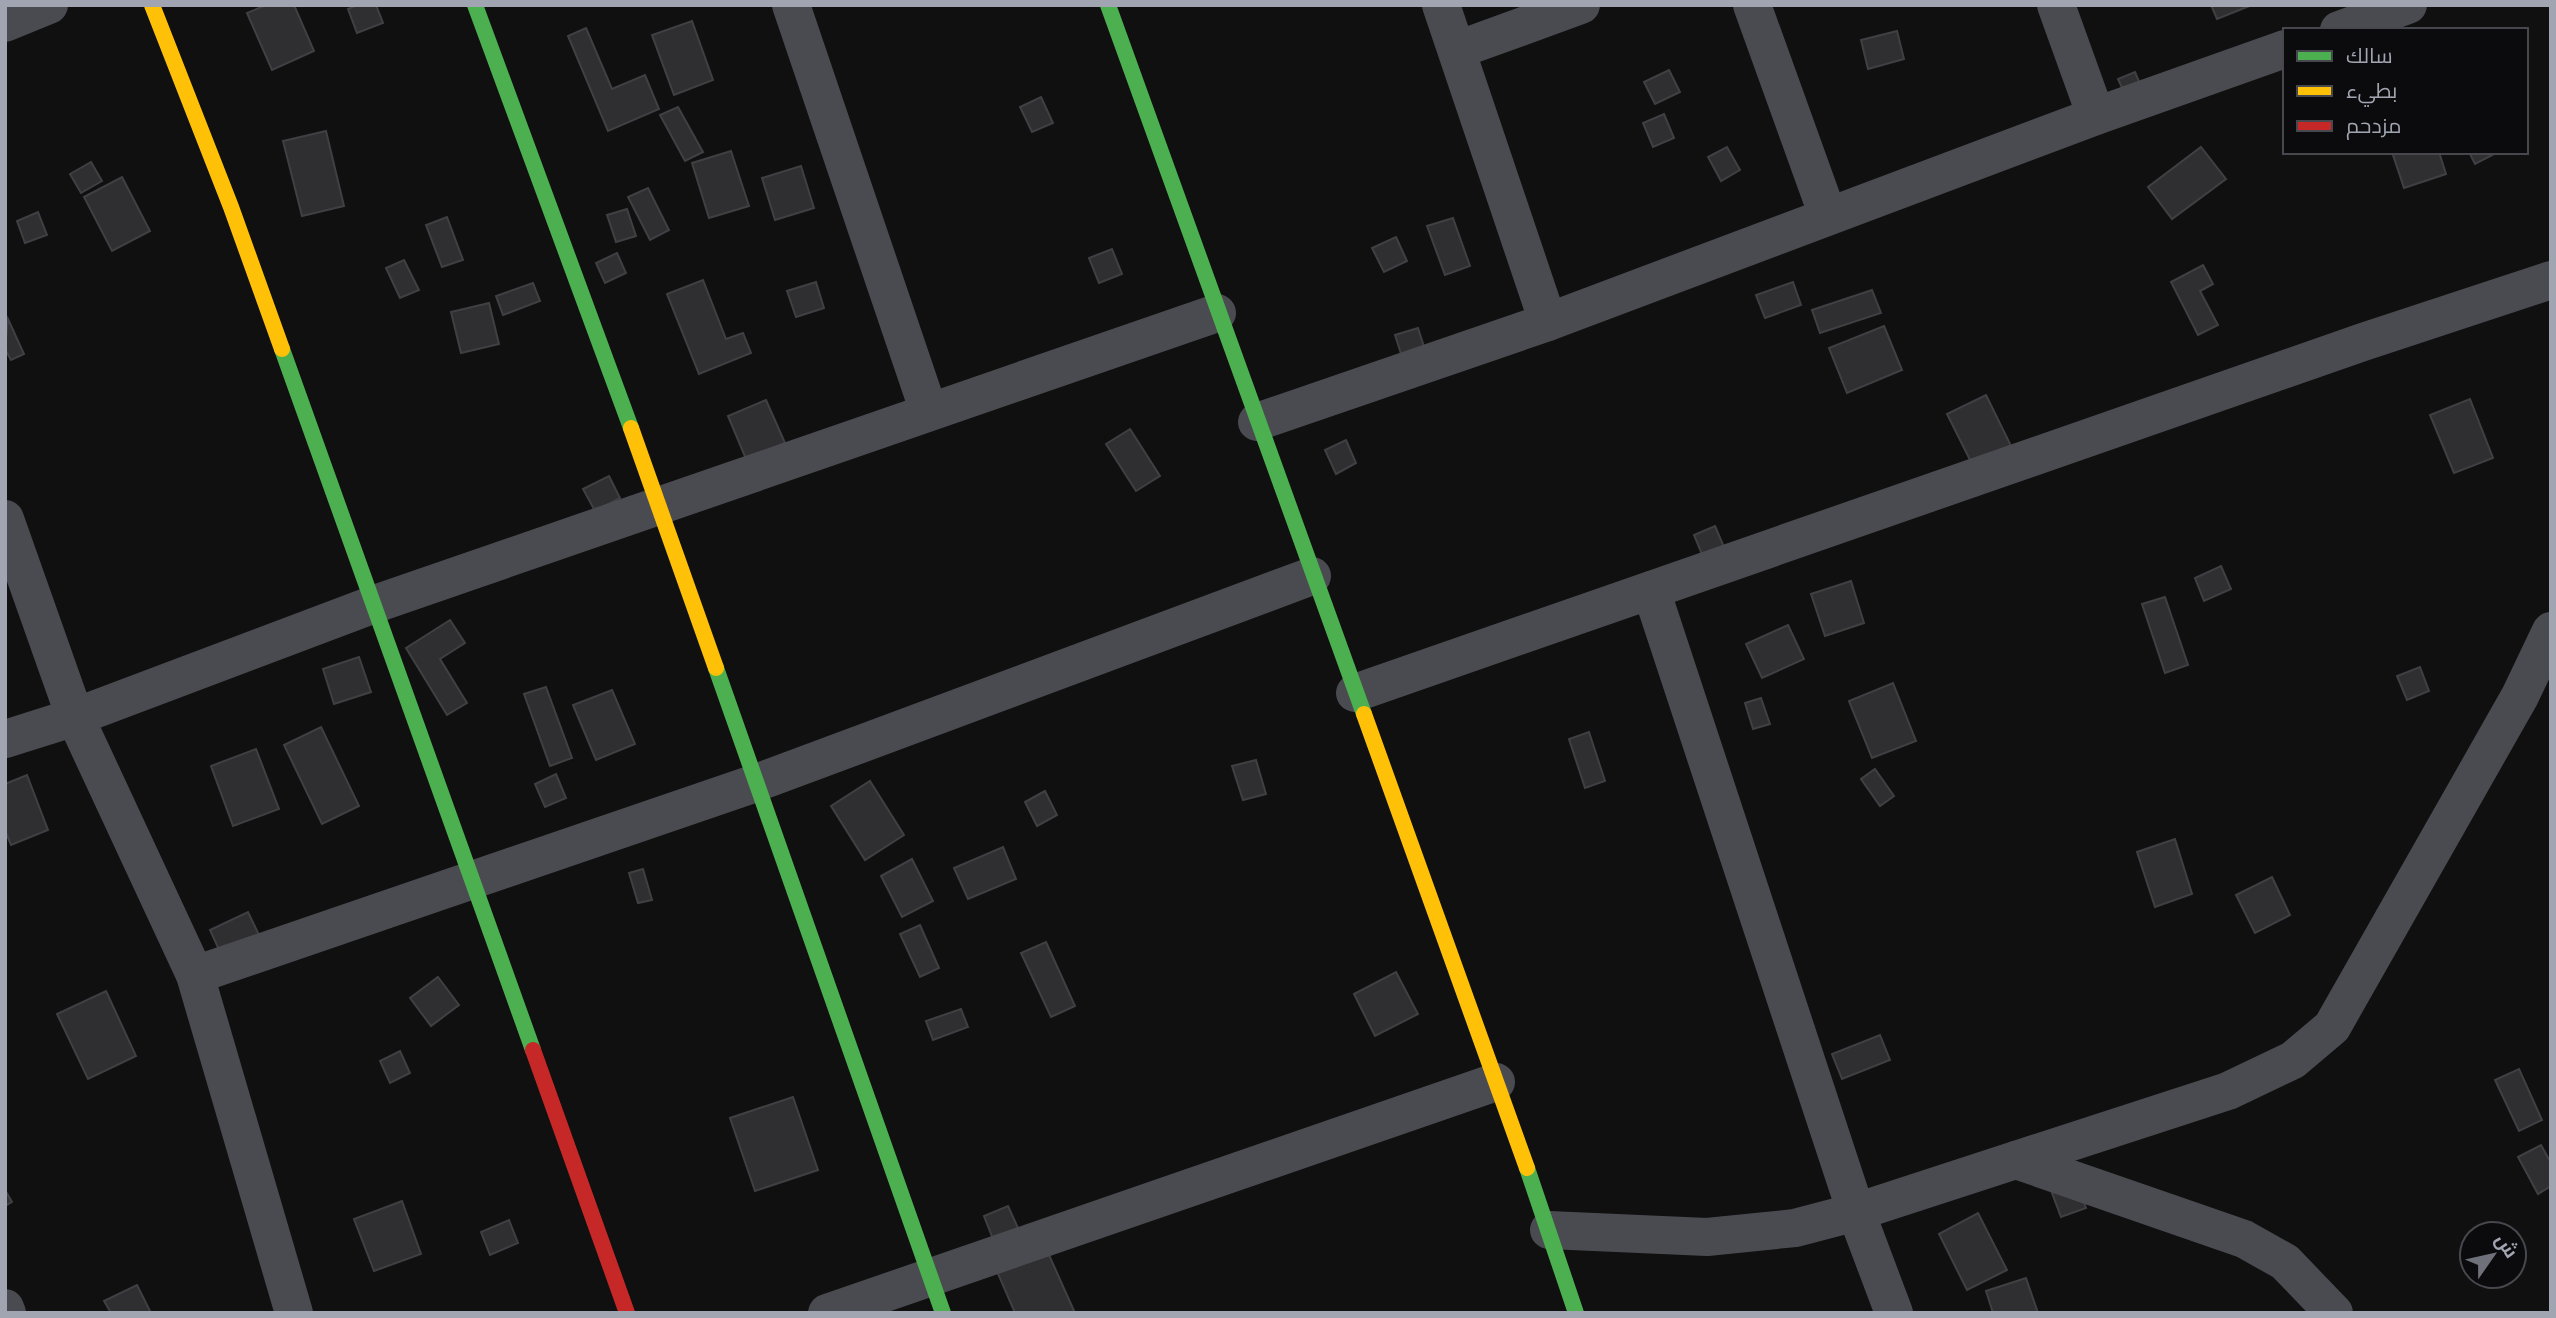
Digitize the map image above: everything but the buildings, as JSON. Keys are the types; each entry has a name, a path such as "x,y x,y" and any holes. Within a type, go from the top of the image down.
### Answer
{"street":[{"path":"5,23 49,5"},
{"path":"152,5 231,207 628,1313"},
{"path":"475,5 659,506 943,1313"},
{"path":"791,5 929,412"},
{"path":"1108,5 1549,1230 1576,1313"},
{"path":"1441,5 1548,322"},
{"path":"1457,50 1581,5"},
{"path":"1752,5 1828,216"},
{"path":"2056,5 2096,116"},
{"path":"2345,28 2408,5"},
{"path":"1257,422 1548,322 2096,116 2283,50"},
{"path":"1356,693 2551,280"},
{"path":"5,739 75,718 372,605 1217,313"},
{"path":"5,519 75,718 195,975 294,1313"},
{"path":"195,975 756,783 1312,576"},
{"path":"1651,590 1856,1212 1894,1313"},
{"path":"1549,1230 1707,1237 1795,1228 1856,1212 2228,1091 2293,1060 2332,1027 2519,696 2551,631"},
{"path":"827,1313 1496,1082"},
{"path":"2016,1160 2244,1239 2284,1262 2334,1313"}],"traffic: fast":[{"path":"475,5 631,428"},
{"path":"1108,5 1364,714"},
{"path":"282,349 533,1050"},
{"path":"716,668 943,1313"},
{"path":"1527,1168 1576,1313"}],"traffic: slow":[{"path":"152,5 231,207 282,349"},
{"path":"631,428 716,668"},
{"path":"1364,714 1527,1168"}],"traffic: jam":[{"path":"533,1050 627,1313"}]}
